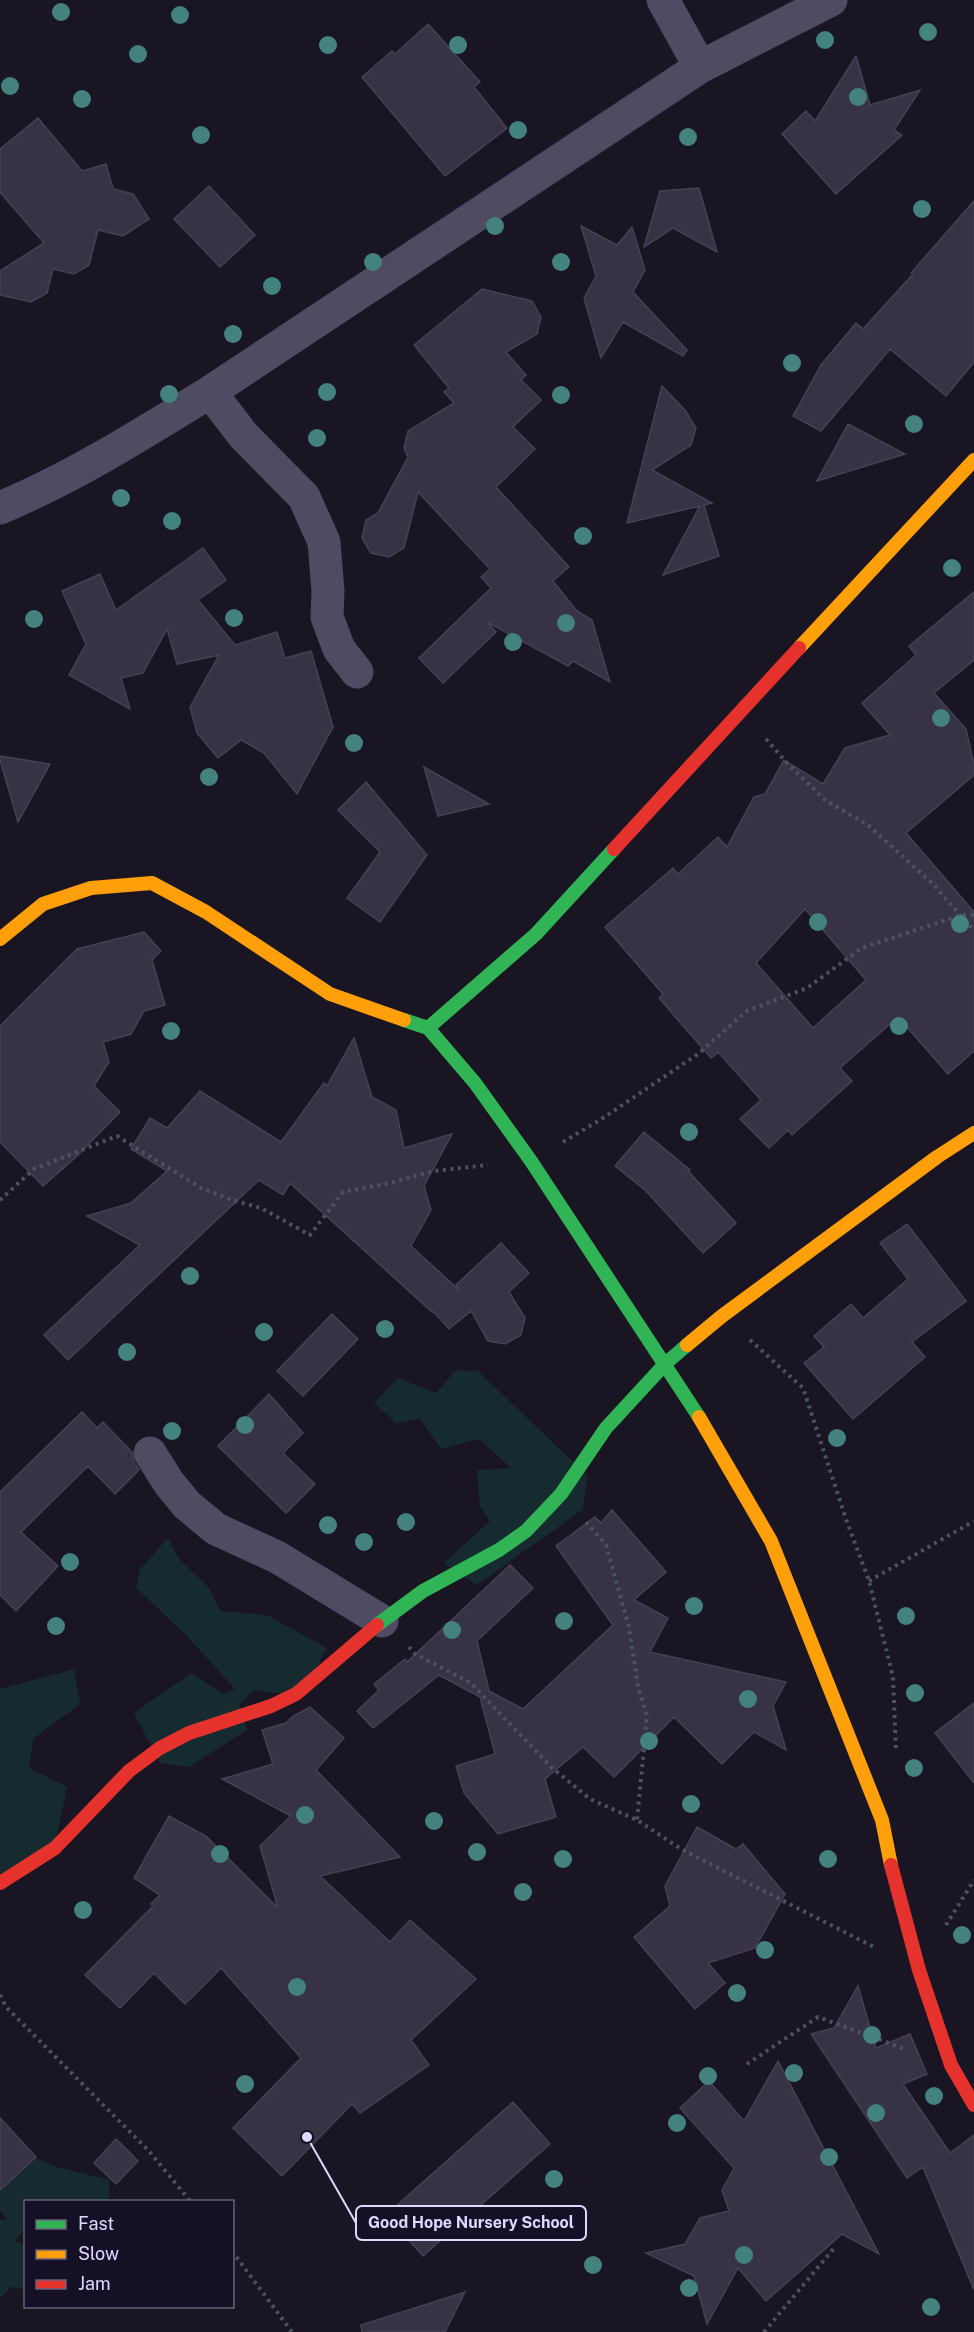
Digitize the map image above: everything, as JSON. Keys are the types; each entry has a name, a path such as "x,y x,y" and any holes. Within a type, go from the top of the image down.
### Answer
{"street":[{"path":"663,0 700,67"},
{"path":"0,508 40,492 135,439 210,392 700,67 831,0"},
{"path":"210,392 243,435 304,497 324,542 328,591 327,617 339,649 357,672"},
{"path":"428,1028 536,934 974,460"},
{"path":"0,939 43,904 91,888 152,883 206,912 330,994 428,1028 475,1083 531,1161 665,1364 707,1430 771,1541 882,1820 897,1891 919,1970 951,2065 974,2105"},
{"path":"0,1883 56,1848 129,1771 160,1748 189,1733 271,1706 296,1694 382,1621 423,1591 499,1550 526,1531 561,1494 606,1428 665,1364 722,1316 937,1157 974,1133"},
{"path":"150,1453 169,1483 187,1505 216,1529 277,1557 382,1621"}],"path":[{"path":"742,710 786,762 825,800 868,825 933,884 974,931"},
{"path":"722,1316 803,1388 869,1581 893,1677 897,1760"},
{"path":"561,1494 606,1545 628,1627 638,1686 647,1717 637,1820"},
{"path":"869,1581 974,1521"},
{"path":"382,1621 415,1654 471,1683 551,1767 590,1799 637,1820 681,1849 919,1970 974,1880"},
{"path":"0,1995 6,2007 148,2150 189,2200"},
{"path":"747,2064 818,2017 951,2065"},
{"path":"764,2332 836,2247"},
{"path":"234,2254 292,2332"}],"green space":[{"path":"456,1370 478,1371 588,1476 582,1510 477,1585 444,1563 490,1521 480,1507 477,1470 511,1468 479,1439 441,1449 420,1419 396,1423 374,1403 398,1378 436,1393"},
{"path":"168,1538 179,1559 209,1588 220,1611 267,1615 327,1648 301,1696 254,1690 240,1704 247,1730 189,1767 160,1763 134,1713 191,1673 223,1694 235,1689 186,1635 136,1588 140,1569"},
{"path":"74,1669 80,1704 33,1739 29,1768 67,1787 54,1849 0,1874 0,1689"},
{"path":"0,2143 57,2167 109,2180 109,2200 24,2200 24,2229 15,2241 24,2245 24,2289 11,2287 0,2298 0,2220 7,2219 0,2210"}],"building":[{"path":"428,24 480,82 474,87 507,128 445,176 362,77 392,51 395,54"},
{"path":"856,56 870,105 920,90 894,130 902,135 836,194 782,134 806,111 815,121"},
{"path":"38,118 82,171 106,164 113,189 133,194 149,219 123,236 98,230 89,265 74,274 53,269 47,293 31,302 0,295 0,271 44,243 0,192 0,149"},
{"path":"209,186 255,235 220,267 174,219"},
{"path":"699,188 717,252 673,228 644,247 660,191"},
{"path":"974,201 974,362 946,396 890,349 821,431 793,416 821,365 856,323 863,329"},
{"path":"581,226 617,245 632,227 645,270 633,292 687,350 683,356 623,322 601,358 584,298 596,276"},
{"path":"482,289 532,301 541,317 537,334 506,352 526,375 521,380 541,400 513,427 535,449 496,487 569,567 553,581 577,611 592,620 610,682 573,661 568,666 487,622 496,632 443,683 419,658 491,588 481,577 490,569 418,492 404,548 389,557 371,553 362,538 366,520 378,513 408,457 404,448 408,431 454,403 444,392 449,388 414,345"},
{"path":"662,386 685,410 696,428 691,445 652,470 712,503 704,505 719,556 663,575 700,506 627,523"},
{"path":"848,424 905,454 817,481"},
{"path":"203,548 226,580 198,600 235,645 277,632 285,658 311,651 333,727 297,794 264,753 241,740 218,758 197,733 190,707 219,655 177,664 167,629 143,673 121,678 130,709 69,675 86,644 62,591 100,574 116,610"},
{"path":"974,592 974,660 934,693 966,729 974,775 906,833 974,912 974,1051 948,1074 898,1017 840,1068 852,1081 792,1135 788,1130 769,1148 740,1119 761,1100 718,1052 711,1058 659,998 663,994 605,927 673,868 678,874 718,837 727,847 754,797 765,794 784,760 823,784 845,748 890,735 862,703 916,655 909,646","holes":["805,909 866,980 813,1028 756,963"]},
{"path":"0,756 50,764 18,822 0,760"},
{"path":"424,767 489,804 438,816"},
{"path":"366,782 427,855 380,922 347,898 380,852 338,810"},
{"path":"144,932 161,951 152,960 165,1005 144,1011 131,1034 103,1042 109,1062 94,1086 120,1112 76,1157 43,1186 0,1142 0,1026 77,949"},
{"path":"354,1038 372,1097 396,1110 404,1148 452,1134 424,1186 431,1210 411,1246 459,1290 456,1285 501,1243 529,1273 509,1292 525,1318 521,1335 505,1344 488,1341 471,1311 449,1329 433,1311 290,1183 283,1195 259,1180 68,1360 44,1335 140,1245 87,1216 131,1203 167,1171 131,1149 150,1118 167,1128 200,1091 281,1142 324,1083 327,1086"},
{"path":"644,1132 690,1170 689,1172 736,1223 703,1253 645,1190 615,1166"},
{"path":"907,1224 966,1301 912,1342 925,1357 853,1419 804,1363 824,1347 814,1336 851,1304 863,1318 908,1279 880,1243"},
{"path":"332,1314 358,1339 303,1396 277,1371"},
{"path":"269,1394 303,1433 283,1453 315,1484 286,1513 218,1446"},
{"path":"82,1412 97,1428 103,1422 132,1452 139,1470 115,1494 88,1466 21,1532 58,1566 16,1611 0,1595 0,1492"},
{"path":"612,1510 666,1572 634,1600 668,1618 650,1652 786,1682 773,1706 786,1750 754,1732 722,1764 674,1717 614,1777 583,1747 545,1779 556,1817 498,1834 464,1793 456,1766 495,1754 480,1697 439,1675 373,1728 357,1711 379,1690 374,1684 405,1659 407,1662 510,1565 533,1588 477,1641 489,1691 523,1709 613,1625 556,1546 595,1517 601,1523"},
{"path":"974,1703 974,1783 935,1733"},
{"path":"310,1707 344,1738 316,1770 400,1857 320,1876 390,1942 410,1920 476,1979 411,2040 429,2065 360,2113 352,2104 282,2176 233,2128 301,2058 221,1968 185,2004 154,1973 120,2008 85,1975 153,1906 151,1904 160,1895 134,1878 169,1816 206,1836 278,1908 260,1846 291,1816 222,1779 273,1764 262,1730 286,1723"},
{"path":"697,1827 736,1849 743,1844 785,1894 755,1948 708,1963 725,1983 695,2009 634,1937 670,1906 665,1886"},
{"path":"858,1986 876,2048 910,2034 927,2074 903,2084 950,2153 974,2135 974,2290 923,2167 907,2178 811,2034 834,2028"},
{"path":"778,2061 879,2254 842,2234 766,2301 738,2268 707,2324 694,2276 646,2253 685,2244 700,2218 729,2211 722,2190 734,2168 680,2108 709,2081 744,2121"},
{"path":"513,2102 550,2144 423,2256 386,2215"},
{"path":"0,2118 36,2157 0,2190"},
{"path":"116,2139 138,2161 116,2184 94,2163"},
{"path":"465,2292 445,2332 362,2332 361,2325"}],"traffic: fast":[{"path":"404,1020 428,1028 536,934 614,849"},
{"path":"428,1028 475,1083 531,1161 699,1417"},
{"path":"377,1625 423,1591 499,1550 526,1531 561,1494 606,1428 665,1364 687,1345"}],"traffic: slow":[{"path":"799,648 974,460"},
{"path":"0,939 43,904 91,888 152,883 206,912 330,994 404,1020"},
{"path":"687,1345 722,1316 937,1157 974,1133"},
{"path":"699,1417 771,1541 882,1820 891,1865"}],"traffic: jam":[{"path":"614,849 799,648"},
{"path":"0,1883 55,1848 129,1771 160,1748 189,1733 271,1706 296,1694 377,1625"},
{"path":"891,1865 919,1970 951,2065 974,2105"}],"place":[{"name":"Good Hope Nursery School","path":"307,2137"}]}
